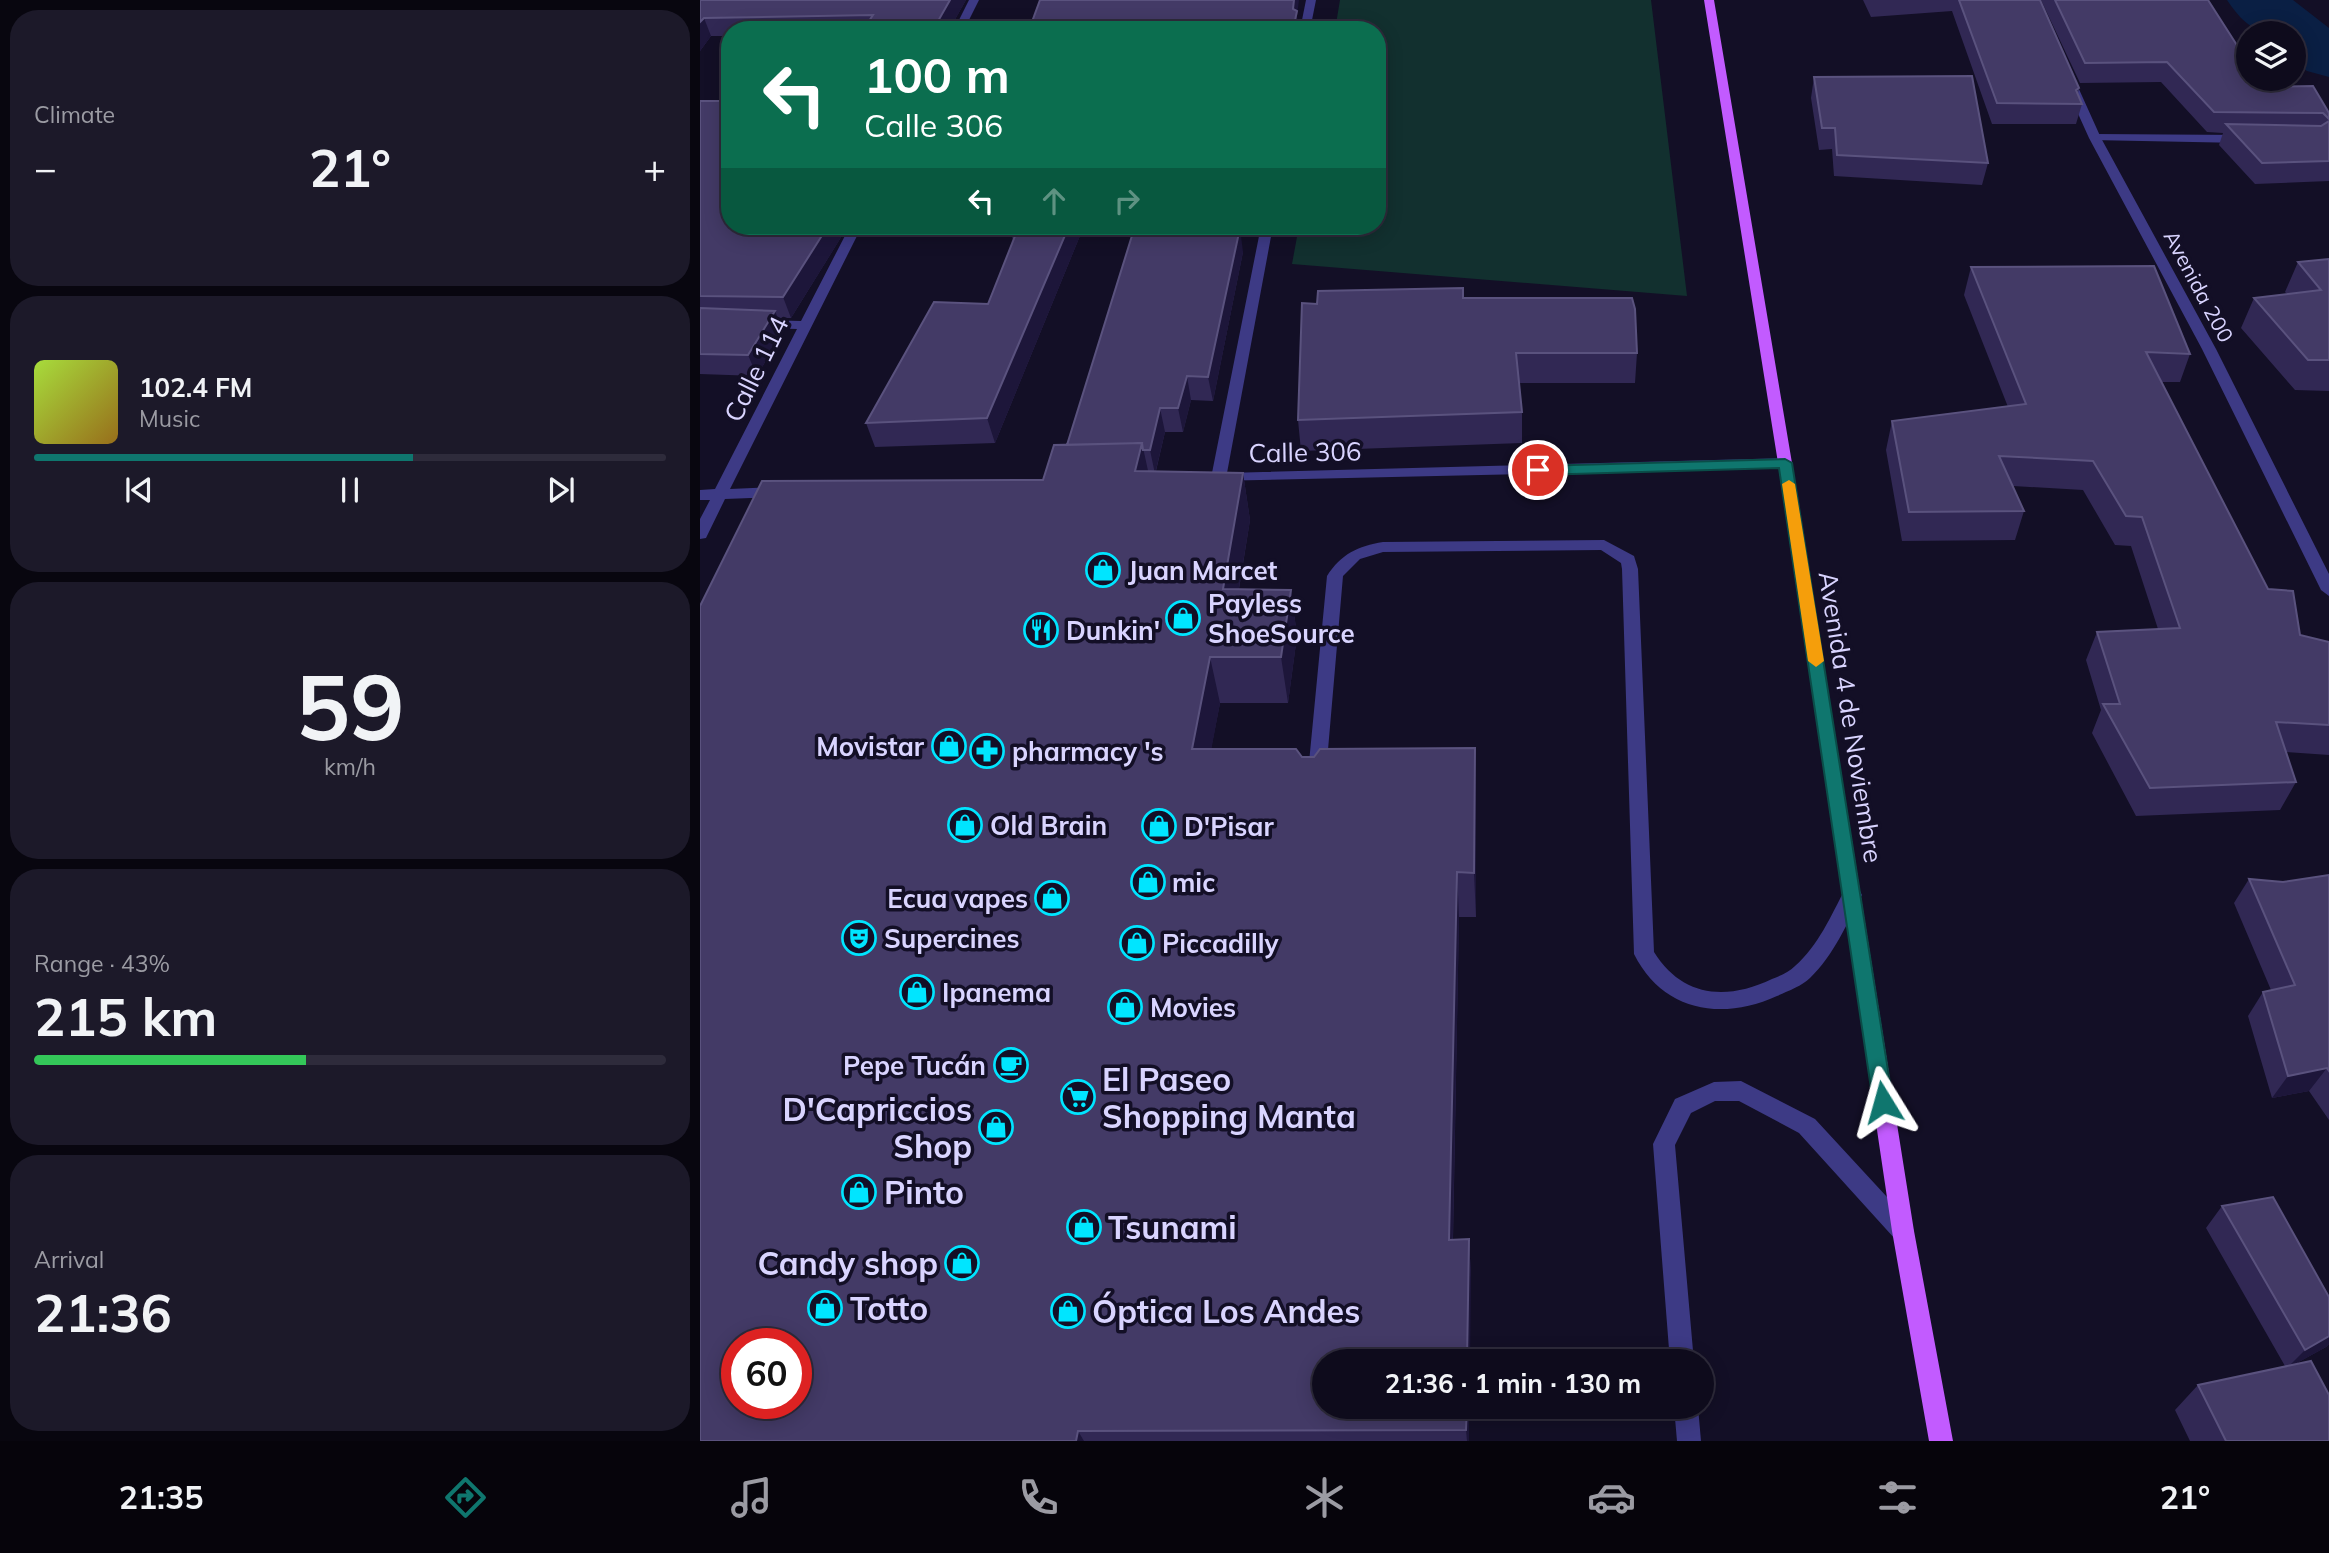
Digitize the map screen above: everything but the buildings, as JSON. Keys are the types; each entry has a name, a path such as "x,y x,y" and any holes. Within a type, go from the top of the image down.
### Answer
{"main road":[{"name":"Avenida 4 de Noviembre","path":"1709,0 1785,463 1903,1231 1941,1441"}],"street":[{"path":"964,21 974,0"},
{"path":"1307,21 1311,0"},
{"name":"Avenida 200","path":"2067,75 2095,138 2209,349 2329,590"},
{"path":"2095,138 2258,139"},
{"name":"Calle 114","path":"700,534 851,235"},
{"name":"Calle 306","path":"1266,235 1212,479 1785,463"},
{"path":"739,323 805,325"},
{"path":"700,495 790,492"},
{"path":"1315,795 1335,576 1350,557 1364,550 1383,547 1604,545 1628,559 1630,569 1644,954 1661,979 1684,993 1705,1000 1732,1001 1759,995 1801,974 1825,944 1852,895"},
{"path":"1681,1349 1664,1144 1683,1106 1714,1093 1741,1091 1807,1126 1903,1231"},
{"path":"1687,1419 1689,1441"}],"green space":[{"path":"1340,0 1651,0 1687,296 1292,264 1297,235 1386,235 1386,21 1336,21"}],"waterway":[{"path":"2256,0 2329,58"}],"slow traffic":[{"path":"1789,484 1816,661"}],"place":[{"name":"Juan Marcet","path":"1103,570"},
{"name":"Payless ShoeSource","path":"1183,618"},
{"name":"Dunkin'","path":"1041,630"},
{"name":"Movistar","path":"949,746"},
{"name":"pharmacy 's","path":"987,751"},
{"name":"Old Brain","path":"965,825"},
{"name":"D'Pisar","path":"1159,826"},
{"name":"mic","path":"1148,882"},
{"name":"Ecua vapes","path":"1052,898"},
{"name":"Supercines","path":"859,938"},
{"name":"Piccadilly","path":"1137,943"},
{"name":"Ipanema","path":"917,992"},
{"name":"Movies","path":"1125,1007"},
{"name":"Pepe Tucán","path":"1011,1065"},
{"name":"El Paseo Shopping Manta","path":"1078,1097"},
{"name":"D'Capriccios Shop","path":"996,1127"},
{"name":"Pinto","path":"859,1192"},
{"name":"Tsunami","path":"1084,1227"},
{"name":"Candy shop","path":"962,1263"},
{"name":"Totto","path":"825,1308"},
{"name":"Óptica Los Andes","path":"1068,1311"}],"route":[{"path":"1538,470 1785,463 1883,1102"}]}
